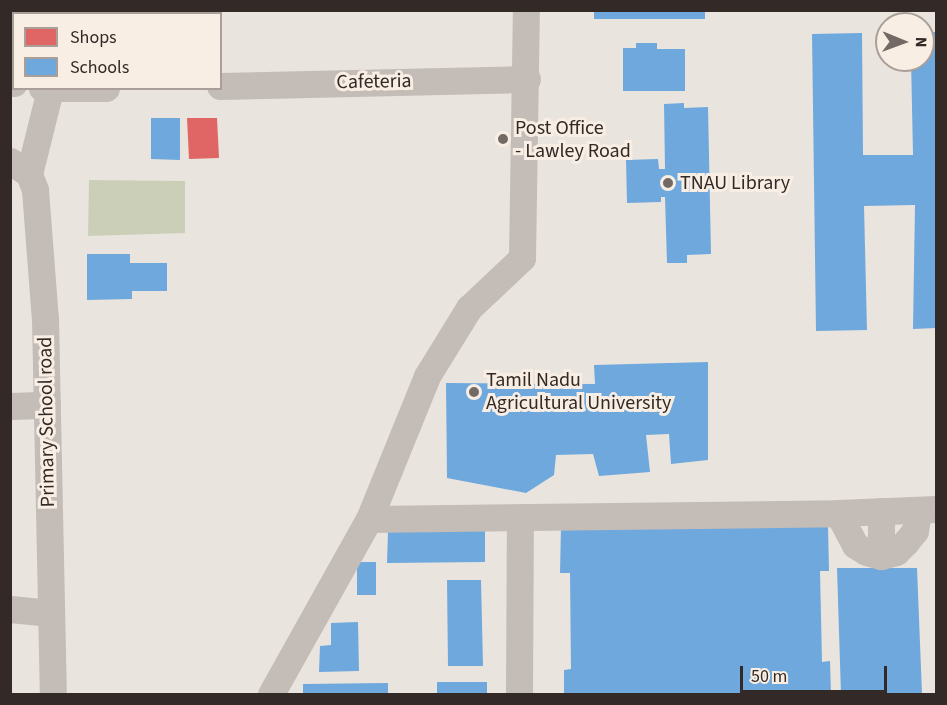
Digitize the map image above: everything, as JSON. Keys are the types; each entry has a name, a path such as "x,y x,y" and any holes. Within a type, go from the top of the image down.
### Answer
{"street":[{"path":"271,694 369,519 427,376 469,308 522,258 527,79 526,10"},
{"name":"Cafeteria","path":"222,86 527,79"},
{"path":"20,168 46,90"},
{"name":"Primary School road","path":"20,168 35,190 45,319 53,694"},
{"path":"10,406 47,405"},
{"path":"369,519 927,510"},
{"path":"838,513 855,545 866,552 881,556 896,552 906,542 927,510"},
{"path":"881,511 881,556"},
{"path":"519,694 520,518"},
{"path":"10,609 51,613"}],"green space":[{"path":"89,180 185,181 185,233 88,236"}],"building: Shops":[{"path":"187,118 217,118 219,158 189,159"}],"building: Schools":[{"path":"594,10 705,10 705,19 594,19"},
{"path":"936,32 936,328 913,329 915,205 864,206 867,330 816,331 812,34 862,33 863,155 913,155 911,72 935,72"},
{"path":"636,43 657,43 657,49 685,49 685,91 623,91 623,48 636,48"},
{"name":"TNAU Library","path":"684,103 684,108 708,107 711,254 687,255 687,263 667,263 665,197 661,197 661,202 627,203 626,160 658,159 659,169 665,169 664,104"},
{"path":"151,118 180,118 180,160 151,159"},
{"path":"87,254 130,254 130,263 167,263 167,291 132,291 132,299 87,300"},
{"path":"708,362 708,460 671,464 669,434 646,435 650,472 599,476 593,454 556,455 554,475 526,493 447,478 446,383 595,384 594,365"},
{"path":"828,525 829,571 820,571 822,662 830,661 831,694 564,694 564,670 571,669 570,573 560,573 561,526"},
{"path":"485,530 485,562 387,563 388,531"},
{"path":"357,562 376,562 376,595 357,595"},
{"path":"837,568 917,568 922,694 841,694"},
{"path":"447,580 481,580 483,666 448,666"},
{"path":"358,622 359,671 319,672 320,646 331,645 331,623"},
{"path":"437,682 487,682 487,694 437,694"},
{"path":"388,683 388,694 303,694 303,684"}],"place":[{"name":"Post Office - Lawley Road","path":"503,139"},
{"name":"TNAU Library","path":"668,183"},
{"name":"Tamil Nadu Agricultural University","path":"474,392"}]}
